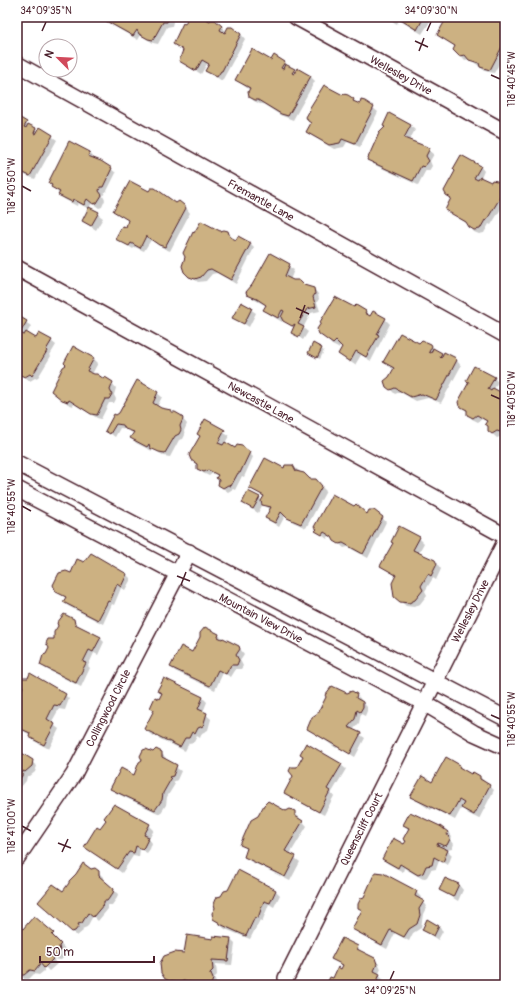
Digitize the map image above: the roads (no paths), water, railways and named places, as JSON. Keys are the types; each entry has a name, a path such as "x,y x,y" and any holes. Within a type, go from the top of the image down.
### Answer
{"street":[{"name":"Wellesley Drive","path":"296,17 505,132"},
{"name":"Fremantle Lane","path":"17,64 505,335"},
{"name":"Newcastle Lane","path":"17,268 505,536"},
{"path":"17,463 435,680 505,718"},
{"name":"Mountain View Drive","path":"17,489 424,703 474,733 505,747"},
{"name":"Wellesley Drive","path":"435,680 505,542"},
{"name":"Collingwood Circle","path":"17,858 74,774 189,552"},
{"name":"Queenscliff Court","path":"286,978 435,680"}]}
